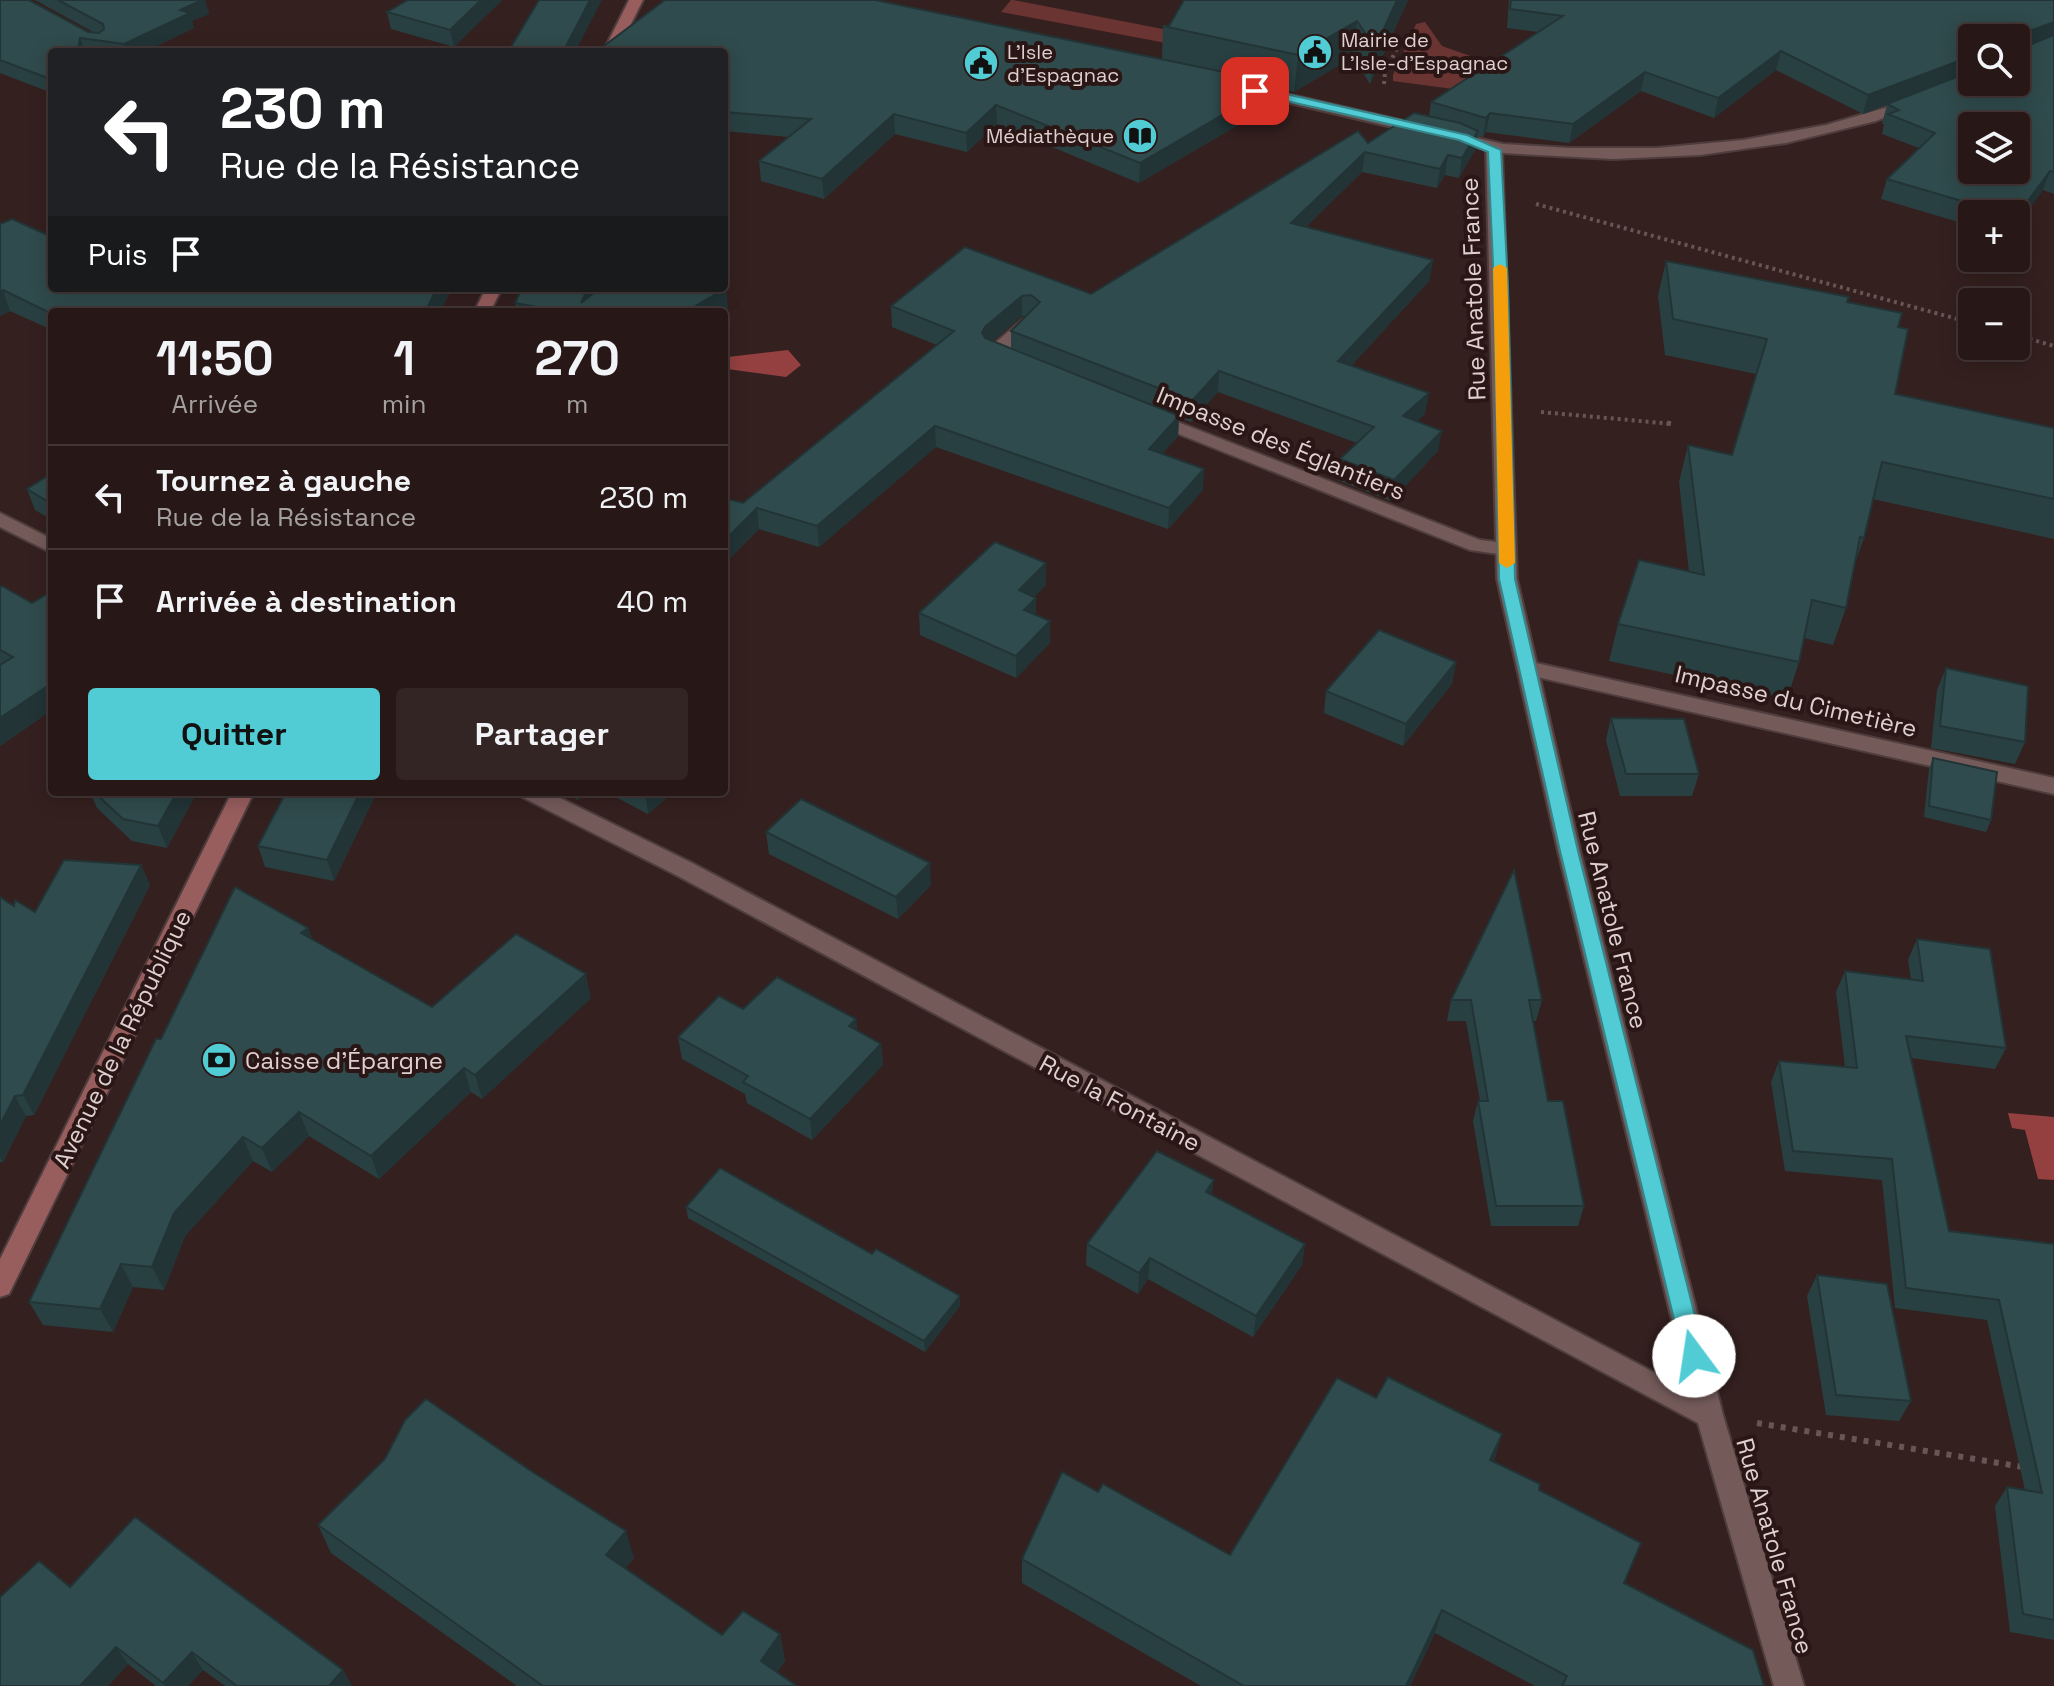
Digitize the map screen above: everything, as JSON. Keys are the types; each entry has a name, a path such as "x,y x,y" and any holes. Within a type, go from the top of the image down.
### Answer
{"main road":[{"path":"612,48 636,0"},
{"name":"Avenue de la République","path":"0,1286 241,796"}],"street":[{"path":"1227,84 1463,137 1494,150 1620,155 1773,142 1864,122 1927,99"},
{"name":"Rue Anatole France","path":"1494,150 1507,579 1569,851 1709,1415 1789,1686"},
{"path":"1029,323 994,353 1031,368"},
{"name":"Impasse des Églantiers","path":"1141,412 1477,546 1506,549"},
{"path":"0,519 48,545"},
{"name":"Impasse du Cimetière","path":"1527,668 2054,786"},
{"name":"Rue la Fontaine","path":"538,796 684,869 1709,1415"}],"path":[{"path":"1496,193 1958,319"},
{"path":"2030,339 2054,346"},
{"path":"1504,409 1673,424"},
{"path":"1709,1415 2038,1469"}],"shaded area":[{"path":"1011,0 1173,31 1166,43 1001,12"},
{"path":"1425,22 1442,46 1490,63 1453,89 1393,81 1416,24"},
{"path":"788,350 801,365 786,377 728,369 728,357"},
{"path":"2008,1113 2054,1117 2054,1180 2038,1179 2025,1130 2012,1128"}],"building":[{"path":"0,0 29,0 88,32 99,33 104,29 103,24 58,0 202,0 180,10 190,13 124,44 80,38 79,48 48,48 48,78 0,60"},
{"path":"408,0 481,0 450,30 387,12"},
{"path":"539,0 590,0 565,48 510,48"},
{"path":"665,0 875,0 1277,83 1140,163 996,105 966,133 894,114 822,179 759,161 811,119 728,112 728,48 601,48"},
{"path":"1184,0 1397,0 1375,48 1357,21 1298,55 1163,26 1169,26"},
{"path":"1511,0 2054,0 2054,22 2030,31 2030,24 1958,24 1958,61 1868,95 1781,51 1718,98 1645,72 1573,124 1490,113 1486,118 1431,102 1563,16 1510,9"},
{"path":"2054,35 2054,172 2050,171 2029,200 1958,200 1887,179 1935,133 1888,114 1899,110 1887,104 1958,76 1958,96 2030,96 2030,45"},
{"path":"1414,113 1460,123 1478,131 1462,158 1448,155 1440,169 1365,152 1291,223 1433,260 1338,361 1429,393 1403,416 1442,431 1394,480 1340,459 1374,427 1219,371 1192,401 1011,331 1040,302 1031,295 1022,296 985,327 982,333 985,338 1179,416 1149,449 1204,469 1169,508 935,426 817,526 757,508 728,537 728,499 743,503 954,331 891,306 965,247 1091,294 1358,131 1368,143"},
{"path":"12,219 48,235 48,292 435,292 427,308 48,308 48,312 3,290 0,292 0,224"},
{"path":"1666,261 1849,297 1847,302 1902,313 1898,327 1908,329 1895,394 2054,428 2054,499 1882,462 1864,538 1860,537 1846,608 1812,600 1799,662 1618,624 1639,560 1704,575 1688,445 1732,455 1767,339 1673,319"},
{"path":"520,292 586,292 581,303 595,292 719,292 692,308 542,308 515,303"},
{"path":"48,476 48,502 27,489"},
{"path":"995,542 1046,563 1019,590 1036,598 1024,610 1050,621 1016,656 919,613"},
{"path":"0,587 32,603 48,593 48,686 0,718 0,665 13,657 0,650"},
{"path":"1379,630 1456,662 1406,724 1326,691"},
{"path":"1946,668 2028,686 2025,742 1940,726"},
{"path":"1611,718 1684,719 1699,774 1626,774"},
{"path":"1933,758 1997,772 1991,820 1929,806"},
{"path":"98,796 175,796 158,826 123,819"},
{"path":"284,796 358,796 327,860 258,846"},
{"path":"801,799 930,863 896,897 766,832"},
{"path":"64,860 141,865 23,1095 15,1096 0,1125 0,897 14,906 15,900 35,912"},
{"path":"1514,870 1542,1000 1529,1000 1548,1101 1563,1101 1584,1206 1496,1206 1478,1101 1488,1101 1471,1000 1451,1000"},
{"path":"235,887 308,928 301,933 432,1007 516,934 586,974 475,1075 464,1068 371,1156 299,1112 262,1148 243,1137 174,1213 152,1267 121,1264 100,1309 29,1302 156,1039 161,1039"},
{"path":"1917,939 1990,949 2006,1048 1906,1036 1949,1231 2054,1244 2054,1620 2023,1614 2007,1487 2042,1493 1999,1300 1906,1288 1892,1159 1793,1151 1779,1061 1857,1068 1845,971 1923,981"},
{"path":"777,977 856,1019 849,1026 881,1044 810,1119 743,1082 748,1076 678,1037 719,996 743,1009"},
{"path":"1157,1151 1214,1180 1206,1192 1305,1244 1256,1316 1150,1258 1139,1273 1087,1244"},
{"path":"720,1168 872,1254 876,1249 960,1296 924,1341 686,1207"},
{"path":"1817,1275 1887,1284 1911,1401 1836,1395"},
{"path":"1388,1377 1502,1434 1490,1460 1540,1484 1539,1490 1641,1543 1624,1583 1753,1650 1764,1686 1562,1686 1567,1676 1442,1610 1406,1686 1244,1686 1022,1559 1062,1472 1098,1492 1103,1484 1230,1555 1337,1378 1376,1398"},
{"path":"426,1399 626,1531 606,1555 722,1635 743,1611 780,1634 761,1661 797,1686 543,1686 318,1525 385,1459 405,1420"},
{"path":"135,1517 343,1670 329,1686 237,1686 192,1652 163,1683 116,1647 80,1686 0,1686 0,1597 39,1561 70,1587"}],"slow traffic":[{"path":"1500,268 1507,563"}],"place":[{"name":"Mairie de L'Isle-d'Espagnac","path":"1315,52"},
{"name":"L'Isle d'Espagnac","path":"981,63"},
{"name":"Médiathèque","path":"1140,136"},
{"name":"Caisse d'Épargne","path":"219,1060"}],"route":[{"path":"1255,91 1463,137 1494,150 1501,286 1507,579 1569,851 1694,1356"}]}
